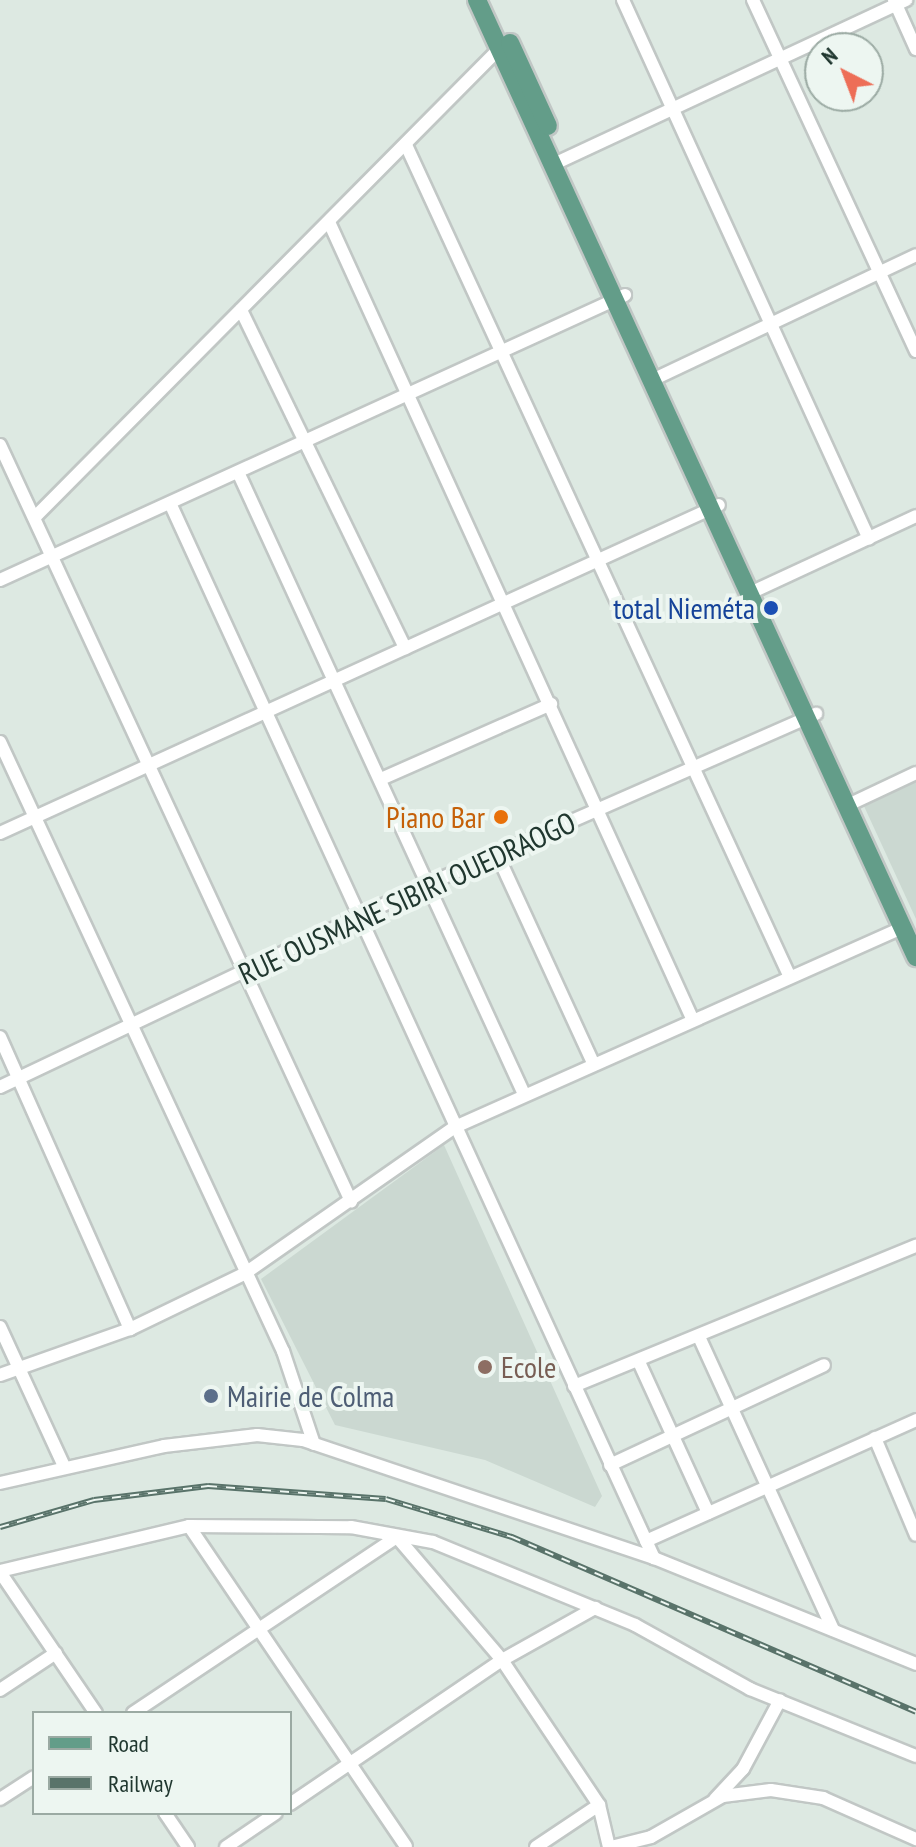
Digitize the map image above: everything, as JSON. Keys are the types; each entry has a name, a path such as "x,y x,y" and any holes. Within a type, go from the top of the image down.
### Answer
{"main road":[{"path":"477,0 504,44"},
{"path":"490,0 504,44 852,803 909,930 916,957"}],"street":[{"path":"623,0 674,107 769,327 869,539"},
{"path":"753,0 916,351"},
{"path":"558,163 899,2 916,49"},
{"path":"35,517 504,44"},
{"path":"406,145 789,975"},
{"path":"329,222 692,1018"},
{"path":"656,378 916,255"},
{"path":"0,580 619,297"},
{"path":"241,310 308,440 405,648"},
{"path":"0,445 351,1201"},
{"path":"238,472 524,1094"},
{"path":"170,503 654,1558"},
{"path":"0,833 714,506"},
{"path":"753,591 916,516"},
{"path":"381,779 551,704"},
{"name":"RUE OUSMANE SIBIRI OUEDRAOGO","path":"0,1087 245,974 428,884 811,716"},
{"path":"0,742 129,1027 297,1384 314,1444"},
{"path":"852,803 916,773"},
{"path":"497,854 593,1063"},
{"path":"0,1375 130,1329 244,1274 455,1127 789,975 909,930"},
{"path":"0,1037 130,1329"},
{"path":"574,1386 700,1339 916,1246"},
{"path":"0,1327 64,1466"},
{"path":"700,1339 833,1630"},
{"path":"639,1362 708,1513"},
{"path":"610,1465 824,1365"},
{"path":"646,1541 916,1420"},
{"path":"0,1483 64,1466 229,1437 314,1444 654,1558 916,1664"},
{"path":"875,1438 916,1535"},
{"path":"189,1526 406,1847"},
{"path":"95,1711 0,1572 189,1526 351,1527 496,1564 595,1608 780,1700 916,1756"},
{"path":"136,1711 259,1632 397,1537"},
{"path":"397,1537 502,1660 599,1805 610,1847 651,1837 712,1801 743,1769 780,1700"},
{"path":"292,1803 502,1660 595,1608"},
{"path":"0,1690 56,1653"},
{"path":"0,1799 32,1778"},
{"path":"712,1801 801,1791 916,1839"},
{"path":"536,1847 599,1805"},
{"path":"166,1815 188,1847"},
{"path":"226,1847 273,1815"}],"shaded area":[{"path":"916,780 916,919 863,804"},
{"path":"444,1145 602,1496 595,1507 485,1460 335,1425 261,1279"}],"railway":[{"path":"0,1527 94,1500 208,1486 386,1499 512,1537 916,1712"}],"place":[{"name":"total Nieméta","path":"771,608"},
{"name":"Piano Bar","path":"501,817"},
{"name":"Ecole","path":"485,1367"},
{"name":"Mairie de Colma","path":"211,1396"}]}
